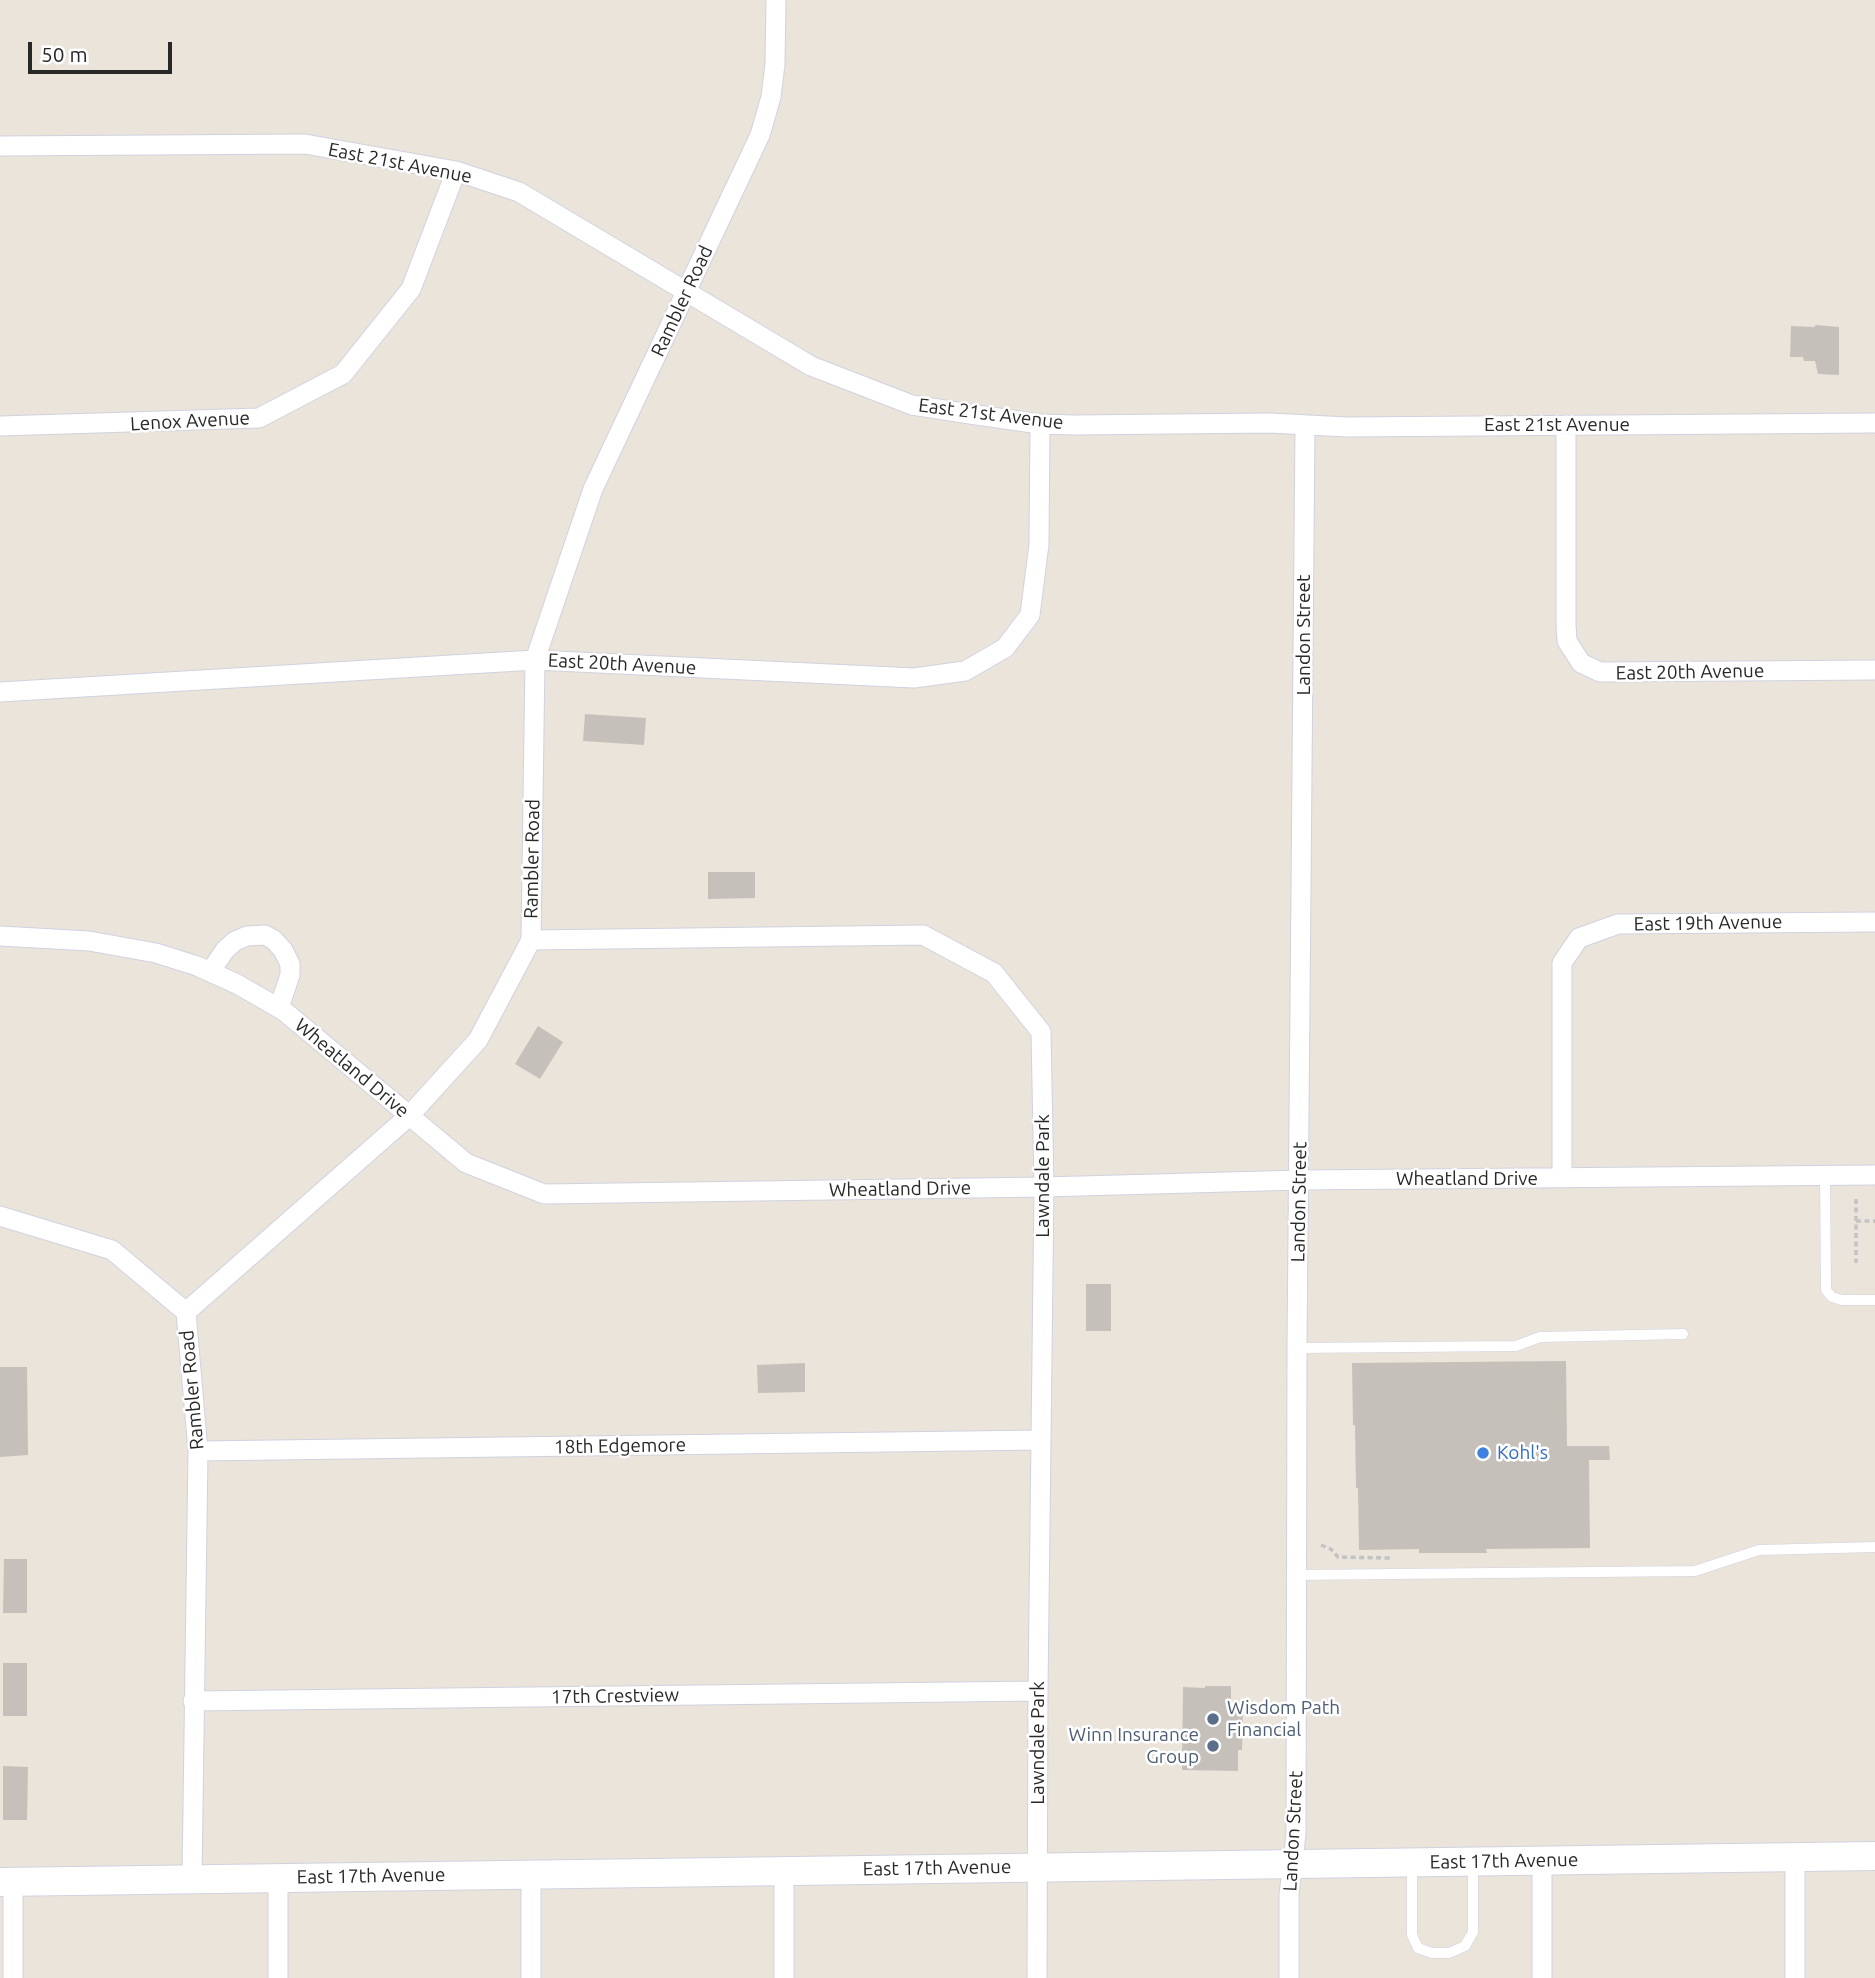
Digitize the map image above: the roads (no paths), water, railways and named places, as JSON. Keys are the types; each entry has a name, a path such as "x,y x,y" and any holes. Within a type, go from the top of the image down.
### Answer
{"street":[{"name":"Rambler Road","path":"192,1878 198,1451 186,1312 409,1116 478,1040 531,940 535,660 593,489 760,135 771,97 776,0"},
{"name":"East 21st Avenue","path":"0,146 304,144 456,171 519,192 811,366 912,405 1041,424 1270,423 1347,427 1875,423"},
{"name":"Lenox Avenue","path":"0,426 259,418 343,374 411,289 456,171"},
{"name":"East 20th Avenue","path":"0,692 535,660 914,678 965,671 1005,648 1030,615 1039,544 1041,424"},
{"name":"Landon Street","path":"1289,1978 1289,1895 1296,1834 1297,1348 1306,425"},
{"name":"East 20th Avenue","path":"1566,425 1567,641 1581,663 1600,672 1875,670"},
{"name":"East 19th Avenue","path":"1562,1178 1562,963 1579,938 1618,924 1875,922"},
{"path":"211,972 225,950 235,941 247,936 265,935 283,950 289,964 289,975 279,1008"},
{"name":"Lawndale Park","path":"531,940 923,935 994,973 1041,1032 1044,1187 1037,1978"},
{"name":"Wheatland Drive","path":"0,936 89,941 156,953 211,972 279,1008 466,1163 544,1194 1044,1187 1300,1180 1875,1175"},
{"path":"0,1216 112,1250 186,1312"},
{"name":"18th Edgemore","path":"198,1451 1041,1440"},
{"name":"17th Crestview","path":"193,1701 1038,1691"},
{"name":"East 17th Avenue","path":"6,1882 1875,1856"},
{"path":"1795,1857 1795,1978"},
{"path":"1542,1860 1542,1978"},
{"path":"783,1870 783,1978"},
{"path":"531,1875 531,1978"},
{"path":"278,1877 278,1978"},
{"path":"6,1882 13,1978"}],"lane":[{"path":"1825,1175 1826,1290 1832,1297 1842,1300 1875,1300"},
{"path":"1297,1348 1516,1346 1540,1337 1683,1334"},
{"path":"1296,1576 1695,1571 1759,1550 1875,1547"},
{"path":"1412,1862 1412,1935 1418,1948 1432,1953 1449,1954 1465,1947 1473,1932 1473,1862"}],"place":[{"name":"Kohl's","path":"1483,1453"},
{"name":"Wisdom Path Financial","path":"1213,1719"},
{"name":"Winn Insurance Group","path":"1213,1746"}]}
